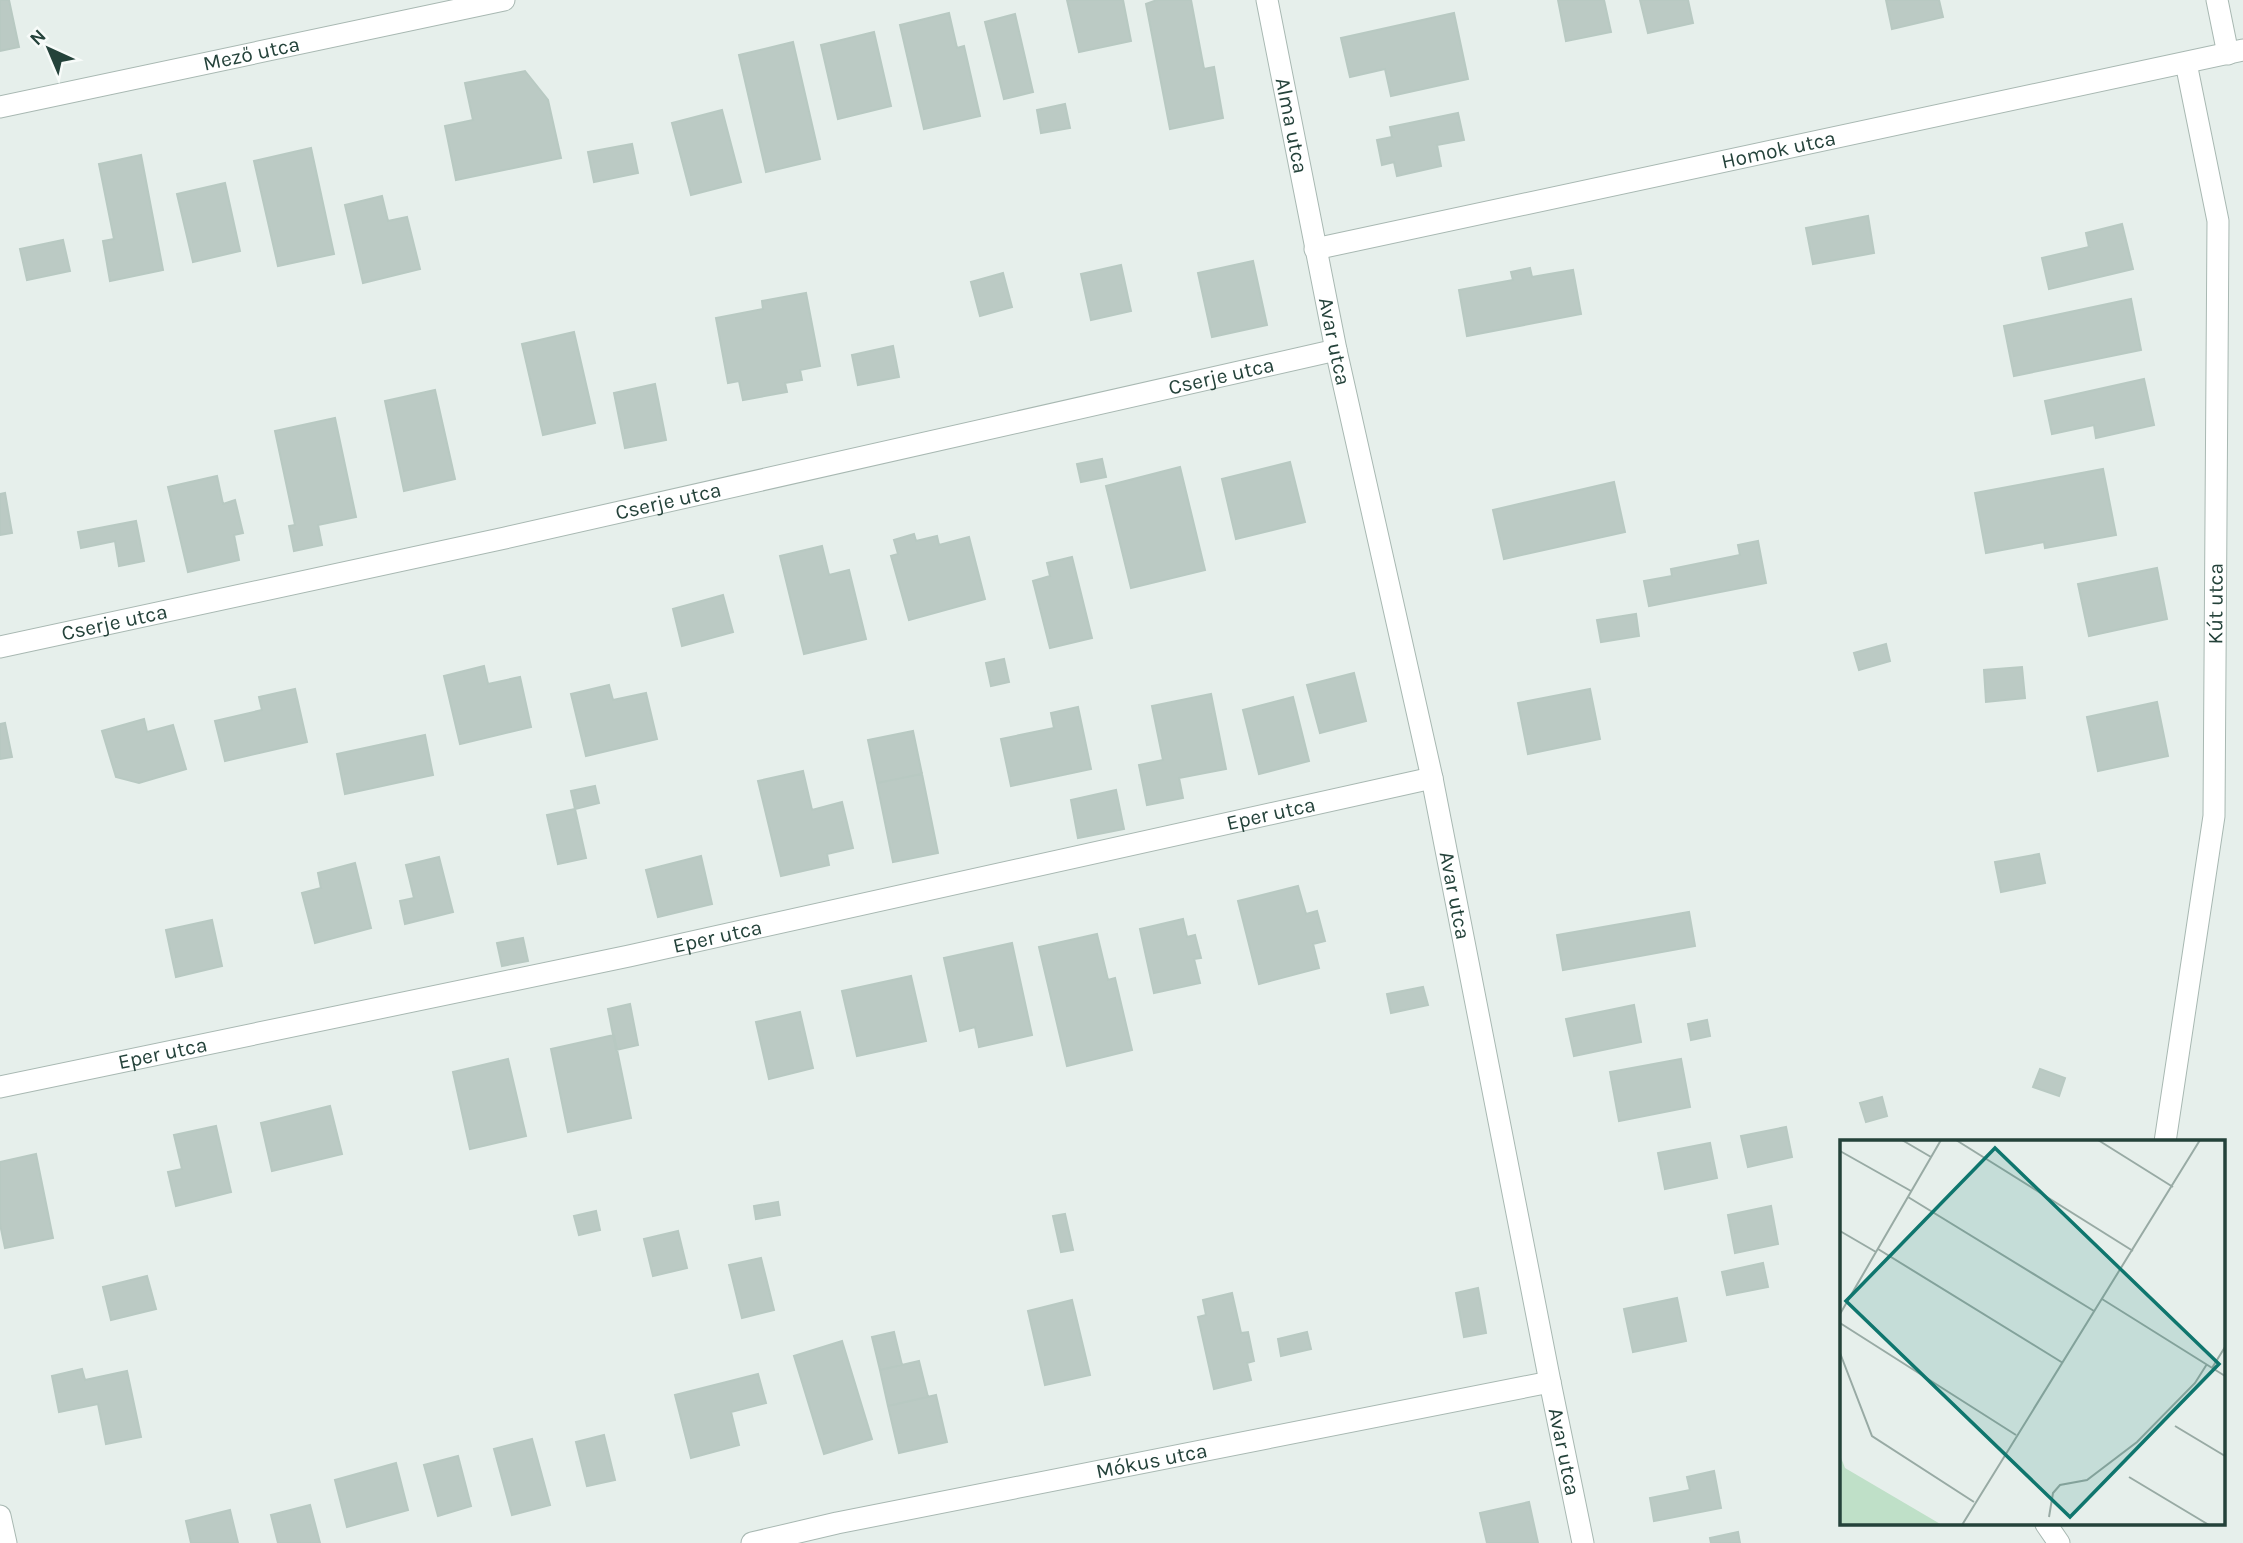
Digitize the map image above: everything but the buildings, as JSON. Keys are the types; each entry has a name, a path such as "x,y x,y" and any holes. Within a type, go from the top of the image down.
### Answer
{"street":[{"name":"Mező utca","path":"0,107 505,0"},
{"name":"Alma utca","path":"1268,0 1315,249"},
{"path":"2217,0 2236,52"},
{"name":"Homok utca","path":"1315,249 2236,52"},
{"name":"Kút utca","path":"2165,1140 2214,816 2218,221 2186,63"},
{"name":"Avar utca","path":"1315,249 1335,350 1432,778 1583,1543"},
{"name":"Cserje utca","path":"0,647 505,538 1335,350"},
{"name":"Eper utca","path":"0,1087 616,959 1432,778"},
{"name":"Mókus utca","path":"752,1543 837,1523 1550,1382"},
{"path":"0,1516 6,1543"},
{"path":"2047,1526 2059,1543"}]}
